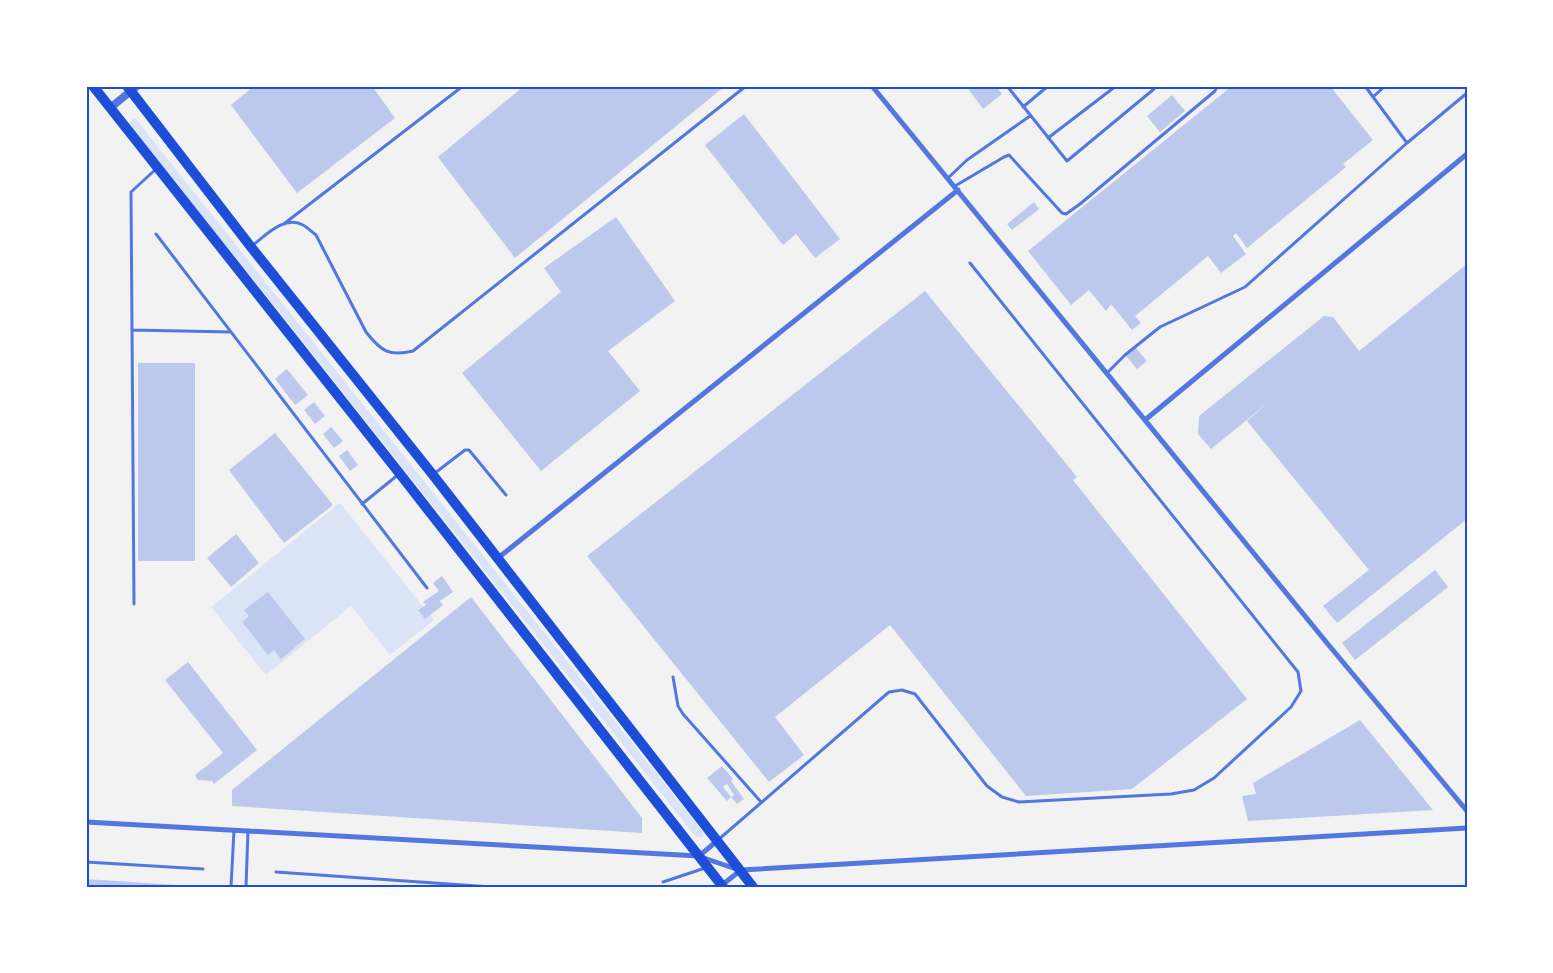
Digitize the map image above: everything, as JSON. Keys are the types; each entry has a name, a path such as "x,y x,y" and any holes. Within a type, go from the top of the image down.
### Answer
{"main road":[{"path":"93,86 723,886"},
{"path":"132,88 251,247 433,475 753,887"}],"street":[{"path":"872,86 1327,643 1467,811"},
{"path":"110,108 132,88"},
{"path":"1145,420 1467,154"},
{"path":"498,558 956,188"},
{"path":"86,822 699,856 741,870 1467,828"},
{"path":"699,856 717,840"},
{"path":"723,886 741,870"}],"lane":[{"path":"251,247 463,86"},
{"path":"284,223 294,222 303,225 316,235 366,332 376,345 388,352 399,354 413,351 746,86"},
{"path":"1007,86 1066,161 1154,89 1151,86"},
{"path":"1023,107 1048,86"},
{"path":"1048,138 1116,86"},
{"path":"956,188 1004,157 1009,156 1062,213 1066,214 1076,208 1190,114 1215,92 1217,86"},
{"path":"1365,86 1407,142"},
{"path":"1373,97 1385,86"},
{"path":"1107,373 1125,355 1160,328 1245,287 1407,142 1467,93"},
{"path":"948,178 967,160 1030,116"},
{"path":"134,604 131,192 158,168"},
{"path":"156,234 426,588"},
{"path":"717,840 889,692 902,690 915,694 987,786 1002,797 1020,802 1170,794 1194,790 1214,778 1292,707 1301,691 1298,672 970,263"},
{"path":"132,330 231,332"},
{"path":"433,475 465,450 469,450 506,495"},
{"path":"362,504 400,474"},
{"path":"673,677 678,706 683,714 761,802"},
{"path":"231,887 234,830"},
{"path":"246,887 248,830"},
{"path":"86,862 203,869"},
{"path":"663,882 708,867"},
{"path":"276,872 492,887"}],"shaded area":[{"path":"135,118 703,832 704,836 701,838 695,836 265,294 127,124"},
{"path":"340,503 434,620 390,655 351,606 266,675 211,607"}],"building":[{"path":"254,86 372,86 395,118 297,193 231,105"},
{"path":"524,86 725,86 515,258 438,157"},
{"path":"966,86 996,86 1002,94 983,109"},
{"path":"1232,86 1330,86 1373,140 1343,164 1346,167 1247,248 1236,233 1233,236 1246,254 1221,273 1208,256 1135,316 1141,323 1132,330 1111,304 1106,311 1089,290 1071,305 1028,251"},
{"path":"1172,95 1185,111 1160,132 1147,116"},
{"path":"744,114 840,239 815,258 796,234 783,245 705,145"},
{"path":"1034,202 1039,209 1012,230 1007,224"},
{"path":"616,217 675,301 608,351 640,391 541,471 462,373 561,292 544,268"},
{"path":"1467,264 1467,519 1337,623 1323,606 1369,570 1247,421 1269,402 1211,449 1198,434 1199,416 1324,316 1333,317 1359,351"},
{"path":"925,291 1077,477 1073,480 1247,699 1132,789 1026,796 890,625 775,717 804,755 769,782 587,556"},
{"path":"1136,348 1147,361 1137,369 1126,356"},
{"path":"138,363 195,363 195,561 138,561"},
{"path":"287,369 308,395 295,405 275,379"},
{"path":"314,402 325,416 315,424 304,410"},
{"path":"331,427 343,441 334,448 323,434"},
{"path":"275,433 333,505 284,543 229,470"},
{"path":"347,450 358,465 350,471 339,456"},
{"path":"236,534 259,563 231,587 207,558"},
{"path":"1435,570 1448,587 1355,660 1342,643"},
{"path":"442,576 453,592 440,601 443,605 425,619 418,610 426,605 423,602 439,591 433,583"},
{"path":"268,592 305,639 281,659 274,650 268,655 242,622 249,616 244,610"},
{"path":"471,597 642,818 642,833 232,806 232,790"},
{"path":"188,662 257,750 214,784 211,780 198,780 195,775 223,753 165,680"},
{"path":"1360,720 1433,810 1248,821 1242,796 1256,794 1253,783"},
{"path":"722,766 733,779 731,781 744,799 737,804 731,797 727,801 707,778","holes":["727,784 734,795 731,797 723,787"]},
{"path":"86,879 177,885 177,887 86,887"}]}
